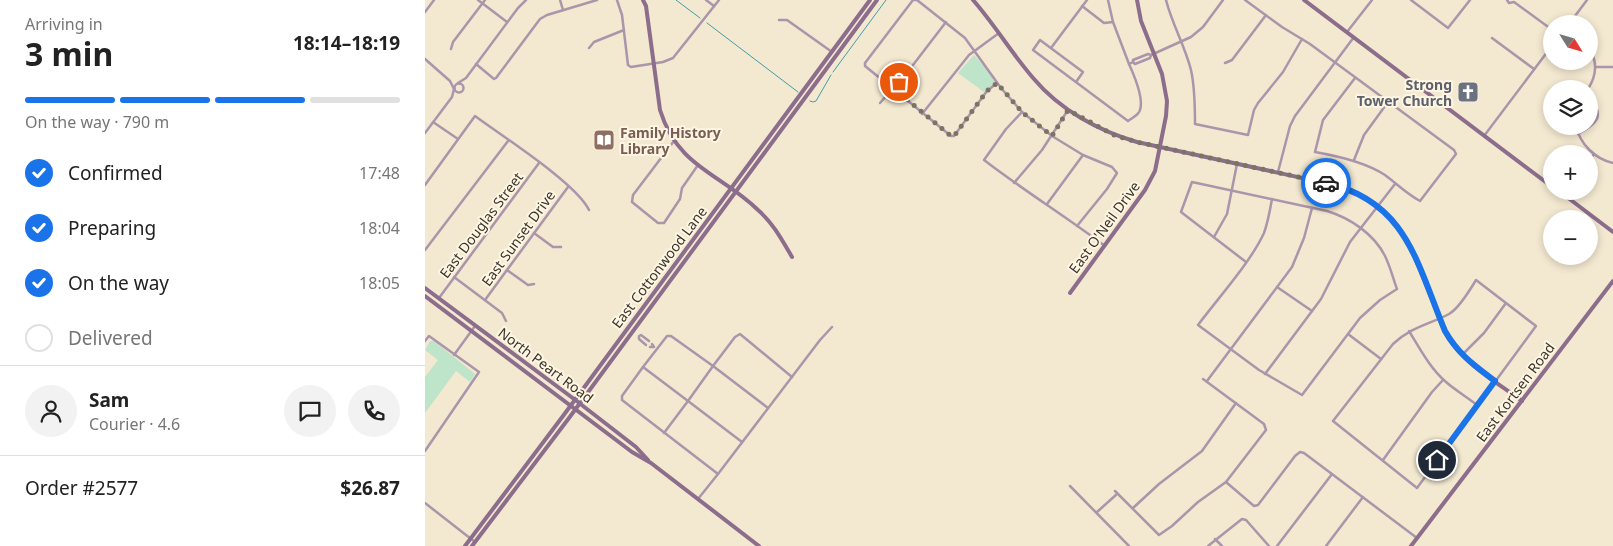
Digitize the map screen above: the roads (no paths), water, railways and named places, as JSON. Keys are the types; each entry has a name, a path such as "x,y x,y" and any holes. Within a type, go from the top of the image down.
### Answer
{"street":[{"path":"425,12 434,0"},
{"path":"478,0 507,22"},
{"path":"451,49 453,42 485,0"},
{"path":"451,97 462,91 466,78 507,22 526,0"},
{"path":"560,0 563,10"},
{"path":"476,64 494,79 541,19 597,0"},
{"path":"617,0 622,15 631,68 667,61 676,56 719,0"},
{"path":"643,0 661,110 665,125 674,141 698,165 758,209 776,229 792,257"},
{"path":"706,0 714,6"},
{"name":"East Cottonwood Lane","path":"465,546 869,0"},
{"name":"East Cottonwood Lane","path":"474,544 877,0"},
{"path":"997,83 987,91 954,136 951,136 865,66 865,63 913,0 917,0 946,22 965,38 997,83 1022,112 1052,136 1083,155 1112,167 1117,173 1077,226"},
{"path":"973,0 1035,81 1068,110 1116,136 1339,186 1359,194 1377,206 1403,232 1439,318 1451,341 1462,355 1522,401"},
{"path":"1051,48 1087,0"},
{"path":"1076,82 1083,72 1040,40 1033,50 1076,82 1129,120 1139,113 1141,109 1139,90 1131,63 1113,22 1108,0"},
{"name":"East O'Neil Drive","path":"1070,293 1151,181 1160,147 1167,116 1167,102 1162,74 1141,21 1137,0"},
{"path":"1166,0 1169,16 1191,68 1195,93 1195,124 1248,135 1258,103 1283,72 1302,39"},
{"path":"1131,63 1133,60 1153,54 1191,37 1203,27 1223,0"},
{"path":"1245,0 1302,39 1454,150 1456,154 1420,201 1385,175 1354,161 1315,152 1323,120 1355,78"},
{"path":"1304,0 1543,180"},
{"path":"1347,32 1371,0"},
{"path":"1411,0 1448,28 1470,0"},
{"path":"1417,5 1421,0"},
{"path":"1507,0 1511,3 1515,1 1543,23"},
{"path":"1576,15 1587,0"},
{"path":"1082,6 1104,23 1113,22"},
{"path":"1225,62 1232,60 1266,15"},
{"path":"779,20 787,20 831,52"},
{"path":"880,104 946,22"},
{"path":"589,48 593,42 624,30"},
{"path":"922,114 965,59 999,33"},
{"path":"1278,172 1292,121 1354,37"},
{"path":"1492,38 1534,69"},
{"path":"1484,136 1543,57"},
{"path":"425,59 450,81 454,89 460,92"},
{"path":"1598,67 1613,67"},
{"path":"425,133 451,97 455,85 466,78"},
{"path":"450,81 458,83 463,87"},
{"path":"1354,161 1364,135 1388,102"},
{"path":"1014,183 1052,136 1068,110"},
{"path":"1022,112 1006,129 984,160 1105,246"},
{"path":"425,185 475,116 539,163 568,187 586,204 589,210"},
{"path":"433,122 458,139"},
{"path":"425,250 509,140"},
{"path":"674,141 633,195 632,202 658,223 664,223 680,200 682,188 698,165"},
{"path":"1047,204 1083,155"},
{"path":"1598,157 1613,163"},
{"name":"East Douglas Street","path":"439,298 539,163"},
{"path":"1214,237 1227,214 1237,164"},
{"path":"1246,262 1181,212 1191,182 1232,190 1327,211 1345,218 1372,238 1385,256 1397,289 1369,309 1302,395 1265,374 1198,324 1246,262 1257,246 1265,231 1272,199"},
{"path":"1265,374 1321,298 1346,248 1359,228 1395,184"},
{"name":"East Sunset Drive","path":"485,300 568,187"},
{"path":"1573,200 1613,232"},
{"path":"1207,381 1277,287 1299,253 1312,208"},
{"path":"534,233 553,248 561,248"},
{"path":"507,270 528,285 534,284"},
{"path":"454,277 502,313 506,321"},
{"path":"1477,280 1506,303 1536,326 1417,488 1333,421 1393,344 1409,331 1450,314 1477,280"},
{"name":"East Kortsen Road","path":"1411,546 1435,517 1613,281"},
{"path":"1277,287 1312,311"},
{"name":"North Peart Road","path":"425,288 574,399 637,448 651,463"},
{"name":"North Peart Road","path":"425,296 632,452 651,463 759,546"},
{"path":"1462,355 1484,333 1506,303"},
{"path":"454,355 475,326"},
{"path":"698,499 832,327"},
{"path":"632,331 639,336 641,335 651,345"},
{"path":"1409,331 1428,362 1443,380 1477,405"},
{"path":"664,433 735,337 740,334 792,377"},
{"path":"1348,334 1381,359"},
{"path":"425,341 429,336 479,372 426,448"},
{"path":"639,336 639,340 651,345 667,336 671,336 768,408"},
{"path":"651,345 643,367 621,400 717,474"},
{"path":"643,367 742,442"},
{"path":"1097,512 1116,492 1159,534 1226,482 1266,430 1264,424 1203,379"},
{"path":"1383,460 1432,392 1443,380"},
{"path":"1133,508 1159,484 1202,450 1236,403"},
{"path":"1226,482 1254,506 1259,505 1299,452 1304,453 1417,538"},
{"path":"1277,546 1332,474"},
{"path":"1070,486 1129,546"},
{"path":"1326,546 1363,498"},
{"path":"425,503 470,538 474,544"},
{"path":"1208,546 1242,519 1246,520 1269,546"},
{"path":"1215,540 1222,546"}],"waterway":[{"path":"676,0 700,18"},
{"path":"833,72 886,0"},
{"path":"707,23 798,92"},
{"path":"810,101 816,101 831,75"}],"place":[{"name":"Strong Tower Church","path":"1468,92"},
{"name":"Family History Library","path":"604,140"}]}
